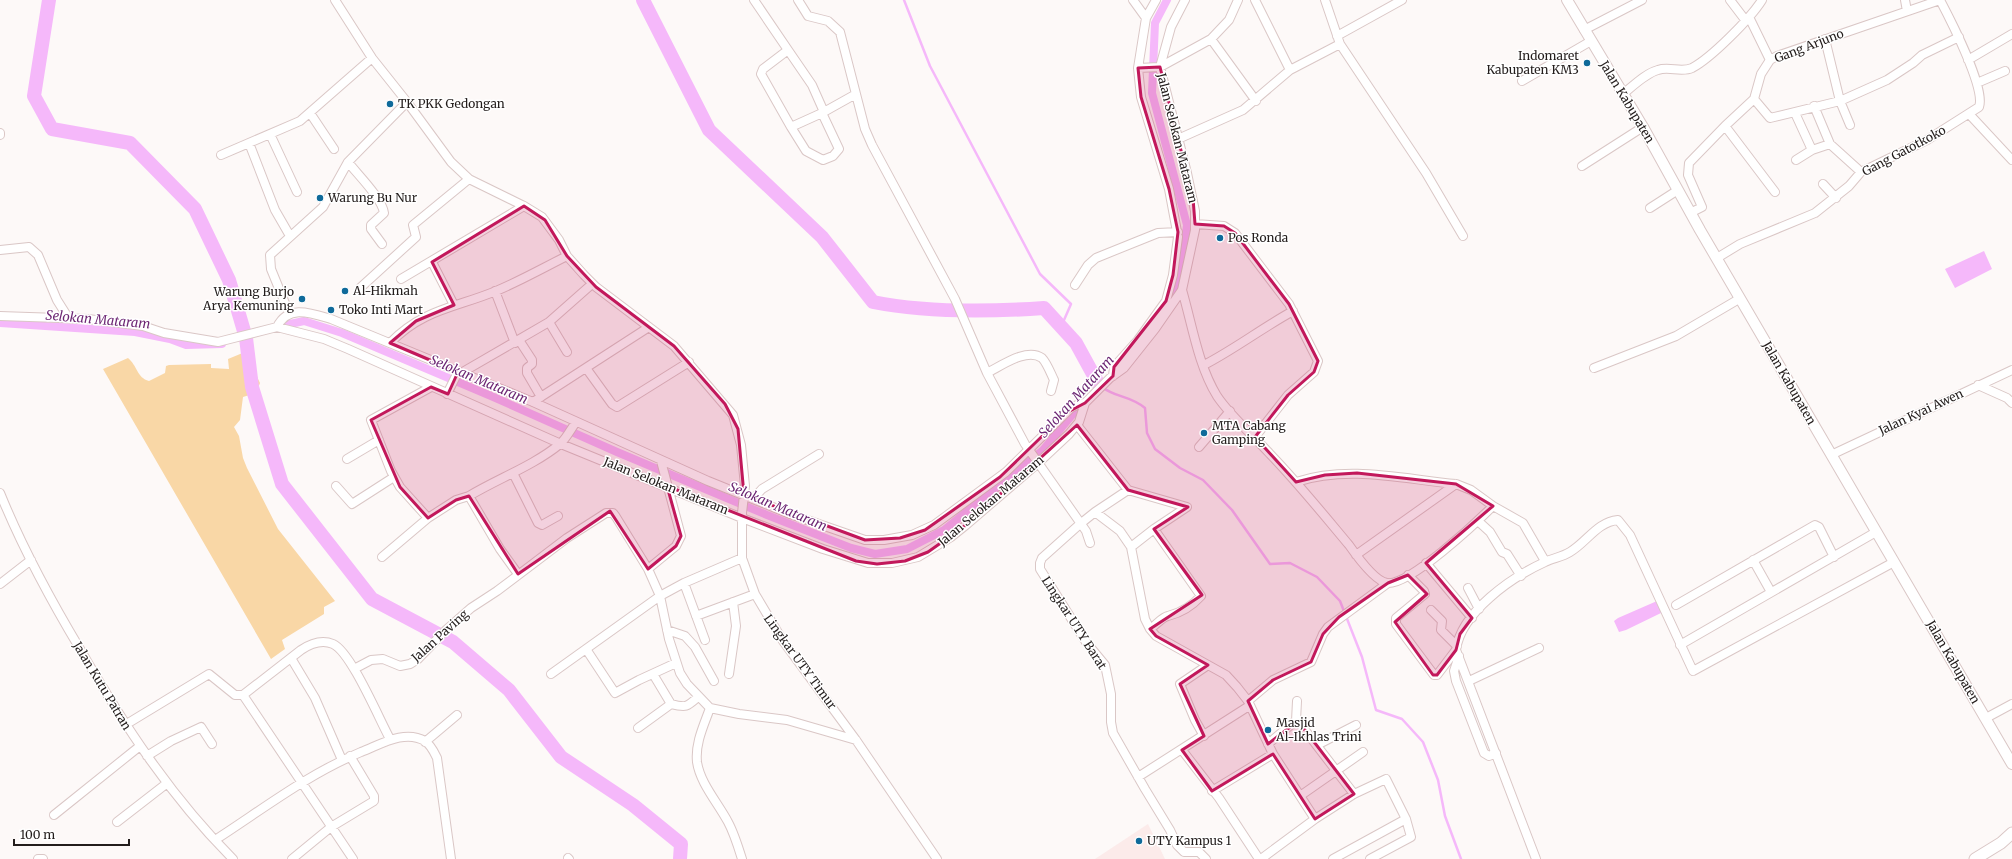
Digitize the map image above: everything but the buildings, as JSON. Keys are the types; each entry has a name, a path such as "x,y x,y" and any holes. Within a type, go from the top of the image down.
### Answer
{"highway":[{"path":"1976,859 2001,843 2012,833"},
{"path":"1976,859 2012,843"}],"main road":[{"name":"Jalan Kabupaten","path":"1567,0 1643,127 1690,214 2012,764"}],"street":[{"name":"Lingkar UTY Timur","path":"335,0 372,58 408,102 451,162 469,179 537,213 549,225 567,256 592,284 674,346 733,415 741,445 745,486 742,515 742,558 755,594 783,641 856,740 937,859"},
{"path":"754,0 812,85 839,149 833,156 826,160 823,160 806,151 761,74 763,69 788,50"},
{"path":"798,0 808,16 828,21 840,32 865,130 872,145 955,299 987,373 1037,463 1086,531 1090,543"},
{"path":"1133,0 1146,18"},
{"path":"1113,374 1166,301 1184,236 1141,97 1141,68 1146,18 1156,0"},
{"name":"Jalan Selokan Mataram","path":"289,313 310,313 331,319 390,343 459,374 533,402 574,426 661,463 744,496 865,540 900,538 919,533 934,525 1000,477 1030,451 1071,408 1087,401 1113,374 1128,363 1182,290 1184,236 1196,224 1193,198 1178,139 1157,68 1170,28 1186,0"},
{"path":"1141,68 1157,68 1211,39 1229,20 1238,0"},
{"path":"1255,0 1290,70"},
{"path":"1325,0 1339,40 1426,174 1463,236"},
{"path":"1178,139 1231,116 1256,101 1290,70 1402,0"},
{"path":"1584,30 1642,0"},
{"path":"1730,0 1748,19 1770,60"},
{"path":"1623,94 1659,69 1679,71 1691,68 1717,48 1748,19 1762,0"},
{"path":"1905,0 1907,11"},
{"path":"1940,0 1959,37 1977,83 1981,103 1979,107 1970,115 2012,160"},
{"name":"Gang Arjuno","path":"1754,99 1761,74 1770,60 1777,56 1940,0"},
{"path":"1968,60 2012,34"},
{"path":"1690,214 1702,207 1688,174 1689,163 1754,99 1770,118 1794,113 1814,106 1840,101 1887,80 1913,63 1922,55 1959,37"},
{"path":"1826,38 1840,101 1850,124"},
{"path":"1211,39 1256,101"},
{"path":"1522,81 1591,41"},
{"path":"221,155 300,121 372,58"},
{"path":"1977,83 2005,71"},
{"path":"791,127 856,94"},
{"path":"0,316 69,319 143,326 164,333 218,342 276,325 289,313 269,263 270,254 323,207 348,162 408,102"},
{"path":"1814,106 1830,144 1861,172"},
{"path":"310,113 334,149"},
{"path":"1794,113 1812,150"},
{"name":"Gang Gatotkoko","path":"1717,258 1740,244 1815,213 1836,198 1861,172 1927,140 1970,115"},
{"path":"1725,126 1775,192"},
{"path":"1582,166 1643,127"},
{"path":"270,134 297,192"},
{"path":"249,143 280,220 290,236"},
{"path":"1796,160 1812,150 1830,144"},
{"path":"348,162 375,195 384,210 384,213 372,225 371,229 382,244"},
{"path":"360,288 416,237 413,225 469,179"},
{"path":"1823,184 1836,198"},
{"path":"1650,208 1678,190"},
{"path":"401,279 432,262 524,206"},
{"path":"1196,224 1224,226 1233,231 1276,285 1293,311 1316,356 1318,365 1311,375 1288,395 1255,437"},
{"path":"1075,285 1088,265 1103,255 1158,233 1184,236"},
{"path":"0,250 28,248 38,255 57,300 69,319"},
{"path":"390,343 416,321 454,305 495,291 567,256"},
{"path":"432,262 454,305"},
{"path":"448,392 459,374 517,342 549,322 592,284"},
{"path":"1182,290 1204,365 1218,396 1296,482 1356,555 1380,580 1388,583 1397,582 1408,575 1448,547 1493,506"},
{"path":"495,291 517,342 532,360 532,364 526,368 527,373 541,397"},
{"path":"1594,368 1676,336 1740,298"},
{"path":"1204,365 1239,346 1272,323 1293,311"},
{"path":"549,322 567,352"},
{"name":"Jalan Selokan Mataram","path":"276,325 330,342 431,387 448,392 562,442 666,485 856,561 868,563 892,563 918,557 951,537 1037,463 1077,425 1082,417 1087,401"},
{"path":"533,402 649,327"},
{"path":"987,373 1024,355 1039,357 1044,360 1054,380 1051,391"},
{"path":"586,368 612,404 617,407 689,362"},
{"name":"Jalan Kyai Awen","path":"1831,455 2012,370"},
{"path":"1978,385 2007,398 2012,403"},
{"path":"428,518 404,493 394,477 371,420 431,387"},
{"path":"1200,446 1230,411"},
{"path":"1077,425 1128,490 1186,507 1154,528 1131,547"},
{"path":"382,557 428,518 456,500 469,496 496,480 513,473 562,442 574,426"},
{"path":"347,459 379,440"},
{"path":"753,499 762,489 819,454"},
{"path":"661,463 681,536 676,546 648,569 660,596 676,663 683,679 698,697 710,708 739,714 787,720 856,740"},
{"path":"513,473 538,523 542,525 558,516"},
{"path":"1296,482 1325,475 1357,473 1456,484 1471,490 1493,506 1523,523 1545,561"},
{"path":"336,486 349,503 355,504 394,477"},
{"path":"1356,555 1456,484"},
{"name":"Lingkar UTY Barat","path":"1128,490 1095,512 1042,558 1040,570 1086,642 1105,665 1111,694 1111,722 1113,733 1138,777 1179,848 1184,852 1199,852 1206,859"},
{"path":"469,496 500,549 518,574"},
{"name":"Jalan Kutu Patran","path":"1,498 61,618 125,725 166,784 229,858"},
{"path":"1095,512 1120,532 1131,547 1145,619 1150,629 1156,636 1226,675 1249,703 1273,754 1315,819"},
{"name":"Jalan Paving","path":"354,669 370,660 383,659 400,666 410,664 418,659 446,630 471,608 497,591 567,538 606,513 613,514 616,517 648,569"},
{"path":"1496,753 1489,756 1484,754 1455,676 1460,634 1479,609 1494,594 1545,561 1571,552 1603,524 1618,520 1630,535 1693,671 1894,562"},
{"path":"1478,521 1490,532 1502,552 1507,554 1521,576"},
{"path":"1676,605 1815,525 1820,528 1834,557"},
{"path":"1150,629 1168,616 1173,616 1195,602 1200,596 1154,528"},
{"path":"1680,645 1876,532"},
{"path":"551,674 660,596 684,583 742,558"},
{"path":"0,584 31,560"},
{"path":"1753,560 1771,592"},
{"path":"1426,563 1472,618"},
{"path":"1408,575 1424,591 1425,594 1396,618 1396,624 1434,676 1437,675 1457,651"},
{"path":"684,583 705,640"},
{"path":"1138,777 1204,736 1249,703 1273,680 1311,662 1323,634 1339,617 1388,583"},
{"path":"1468,588 1479,609"},
{"path":"696,616 755,594"},
{"path":"729,674 736,626 733,602"},
{"path":"1431,610 1442,621 1441,630 1457,651 1536,859"},
{"path":"667,630 685,636 695,647 714,681"},
{"path":"125,725 209,674 235,695 243,694 309,645 322,642 334,644 346,656 390,739"},
{"path":"586,648 615,694 676,663"},
{"path":"1469,681 1538,648"},
{"path":"290,658 315,698 342,760"},
{"path":"1204,736 1195,720 1180,684 1208,665"},
{"path":"652,674 671,704 683,707 688,706 698,697"},
{"path":"243,694 353,859"},
{"path":"1268,744 1296,721 1297,701"},
{"path":"638,728 671,704"},
{"path":"1986,718 2012,704"},
{"path":"710,708 699,736 697,761 707,787 733,832 742,859"},
{"path":"426,742 457,715"},
{"path":"1296,721 1300,722 1354,794"},
{"path":"1474,725 1484,722"},
{"path":"1317,745 1356,725"},
{"path":"147,756 172,741 201,727 212,744"},
{"path":"215,840 301,782 342,760 390,739 413,738 426,742 432,748 436,758 451,859"},
{"path":"54,815 140,746"},
{"path":"1182,750 1212,791 1219,798 1260,859 1315,819 1354,794 1386,779 1406,819 1411,837 1370,859"},
{"path":"1300,796 1363,752"},
{"path":"1212,791 1273,754"},
{"path":"292,859 331,827 374,801 374,796 350,756"},
{"path":"117,822 166,784"},
{"path":"1333,859 1406,819"},
{"path":"38,859 44,859"}],"highlighted area":[{"path":"1160,67 1193,198 1195,224 1224,226 1235,233 1289,304 1318,361 1314,372 1288,395 1255,437 1296,482 1325,475 1357,473 1456,484 1493,506 1426,563 1472,618 1460,634 1456,650 1437,675 1433,675 1395,622 1427,594 1408,575 1388,583 1339,617 1323,634 1311,662 1273,680 1248,701 1268,744 1298,721 1354,794 1315,819 1273,754 1212,791 1182,750 1204,736 1180,684 1208,665 1156,636 1150,629 1202,595 1154,529 1188,507 1128,490 1077,425 966,525 928,552 905,561 877,564 856,561 667,486 681,536 676,546 648,569 610,511 518,574 469,496 456,500 428,518 400,487 375,431 371,420 431,387 448,394 458,372 390,343 416,321 454,305 432,262 524,206 545,220 567,256 596,287 674,346 725,404 738,429 744,495 865,540 900,538 925,530 1000,477 1066,413 1085,403 1113,376 1114,367 1166,301 1173,275 1178,232 1169,189 1141,97 1138,68"}],"shaded area":[{"path":"1984,251 1992,269 1955,288 1945,269"},
{"path":"245,352 248,353 252,360 260,383 256,393 243,397 240,420 234,427 239,436 243,458 278,529 335,601 324,607 324,614 282,640 285,649 271,659 103,369 128,358 139,374 149,381 165,373 166,366 169,365 211,364 211,368 229,369 228,359"},
{"path":"1657,601 1661,613 1619,632 1614,621"},
{"name":"UTY Kampus 1","path":"1148,824 1165,859 1095,859"}],"waterway":[{"path":"49,0 34,96 52,129 130,143 195,209 229,280 246,338 252,387 282,484 372,599 453,642 509,690 561,757 633,805 681,844 680,859"},
{"path":"643,0 709,130 822,237 873,302 894,306 958,311 1044,308 1076,343 1099,385"},
{"path":"904,0 930,66 1040,274 1071,304 1061,327"},
{"name":"Selokan Mataram","path":"1167,0 1155,23 1152,93 1187,225 1182,268 1167,306"},
{"name":"Selokan Mataram","path":"276,327 304,321 342,333 767,515 851,548 875,554 907,549 944,530 1043,450 1083,402"},
{"name":"Selokan Mataram","path":"0,323 135,332 170,339 186,345 222,344"},
{"path":"1102,387 1107,391 1134,401 1145,408 1147,433 1155,449 1180,468 1203,480 1232,510 1270,564 1290,563 1317,577 1340,601 1362,657 1376,710 1402,719 1423,742 1438,780 1445,816 1461,859"}],"place":[{"name":"Indomaret Kabupaten KM3","path":"1587,63"},
{"name":"TK PKK Gedongan","path":"390,104"},
{"name":"Warung Bu Nur","path":"320,198"},
{"name":"Pos Ronda","path":"1220,238"},
{"name":"Al-Hikmah","path":"345,291"},
{"name":"Warung Burjo Arya Kemuning","path":"302,299"},
{"name":"Toko Inti Mart","path":"331,310"},
{"name":"MTA Cabang Gamping","path":"1204,433"},
{"name":"Masjid Al-Ikhlas Trini","path":"1268,730"},
{"name":"UTY Kampus 1","path":"1139,841"}]}
